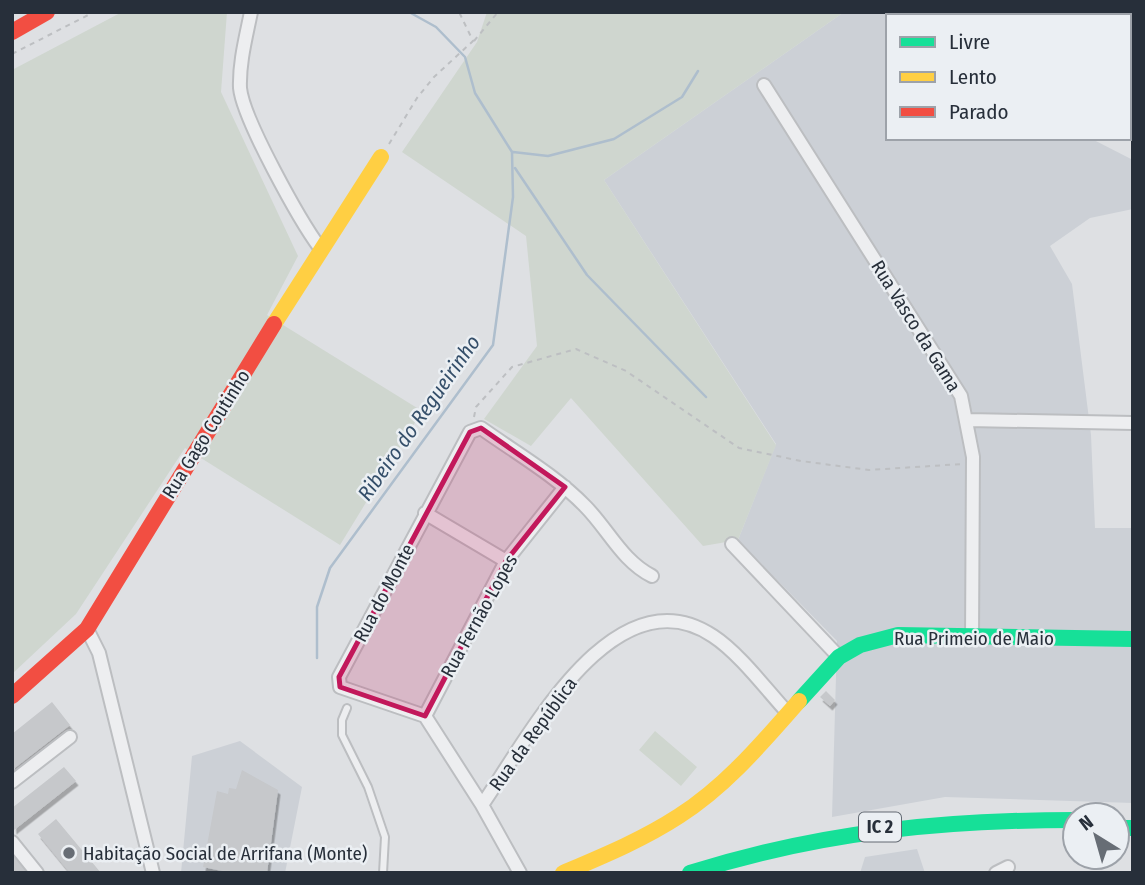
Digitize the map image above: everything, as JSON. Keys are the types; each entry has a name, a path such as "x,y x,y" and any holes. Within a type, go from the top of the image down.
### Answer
{"main road":[{"path":"12,32 47,12"},
{"name":"Rua Gago Coutinho","path":"12,696 87,629 320,248 382,157"},
{"name":"Rua Primeio de Maio","path":"563,873 639,840 681,815 742,765 839,657 859,645 898,635 1133,639"},
{"name":"IC 2","path":"690,873 807,839 870,828 960,820 1061,820"},
{"name":"IC 2","path":"709,873 810,845 870,836 989,825 1061,827"}],"street":[{"path":"251,12 241,64 240,90 253,126 305,227 320,248"},
{"name":"Rua Vasco da Gama","path":"764,85 961,396 968,420 973,463 972,638"},
{"path":"968,420 1133,423"},
{"path":"475,430 565,487 586,507 635,568 652,576"},
{"name":"Rua do Monte","path":"425,716 340,687 340,677 425,513 475,430"},
{"name":"Rua Fernão Lopes","path":"425,716 506,561 565,487"},
{"path":"425,513 506,561"},
{"path":"732,544 839,657"},
{"name":"Rua da República","path":"482,805 564,688 607,641 644,622 677,621 713,636 787,712"},
{"path":"87,629 99,653 153,873"},
{"path":"425,716 482,805 520,873"},
{"path":"12,782 70,737"},
{"path":"12,842 37,873"}],"lane":[{"path":"347,708 342,720 342,735 368,787 385,837 383,873"}],"path":[{"path":"12,54 94,12"},
{"path":"459,12 471,43"},
{"path":"382,157 417,98 498,12"},
{"path":"475,430 476,407 512,367 576,349 626,371 739,448 801,461 869,470 973,463"}],"highlighted area":[{"path":"481,428 565,487 506,561 425,716 340,687 339,677 470,432"}],"shaded area":[{"path":"122,12 227,12 221,92 298,256 267,315 422,411 340,545 185,448 76,614 12,674 12,70"},
{"path":"487,12 844,12 604,180 776,445 738,540 703,546 571,398 531,446 484,419 537,346 526,236 402,152 477,42"},
{"path":"844,12 921,12 923,14 886,14 886,140 1094,140 1131,159 1133,209 1090,218 1050,246 1072,284 1091,435 1095,528 1133,528 1133,803 945,797 832,817 837,641 738,540 776,444 604,180"},
{"path":"921,12 1052,14 923,14"},
{"path":"655,731 697,767 681,786 639,750"},
{"path":"240,741 302,787 285,873 181,873 192,756"},
{"path":"917,849 925,873 860,873 865,857"}],"building":[{"path":"826,691 835,700 830,706 820,697"},
{"path":"52,702 70,725 12,770 12,734"},
{"name":"Habitação Social de Arrifana (Monte)","path":"64,767 76,781 14,830 12,808"},
{"path":"242,770 278,790 267,873 232,873 203,867 217,791 228,794 229,788 236,789"},
{"name":"Habitação Social de Arrifana (Monte)","path":"56,819 101,873 70,873 38,834"},
{"path":"12,854 28,873 12,873"}],"waterway":[{"name":"Ribeiro do Regueirinho","path":"317,658 317,607 330,568 493,345 513,197 512,152 475,93 465,57 436,27 409,12"},
{"path":"513,152 548,156 614,139 682,97 698,71"},
{"path":"515,168 587,275 706,397"}],"traffic: fast":[{"path":"1131,86 1133,91"},
{"path":"1131,110 1133,114"},
{"path":"799,701 839,657 860,645 898,635 1133,639"},
{"path":"690,873 786,847 881,831 976,823 1061,820"}],"traffic: slow":[{"path":"274,324 381,157"},
{"path":"563,873 637,840 696,804 743,763 799,701"}],"traffic: jam":[{"path":"12,32 47,12"},
{"path":"12,696 87,629 274,324"}],"place":[{"name":"Habitação Social de Arrifana (Monte)","path":"69,853"}]}
